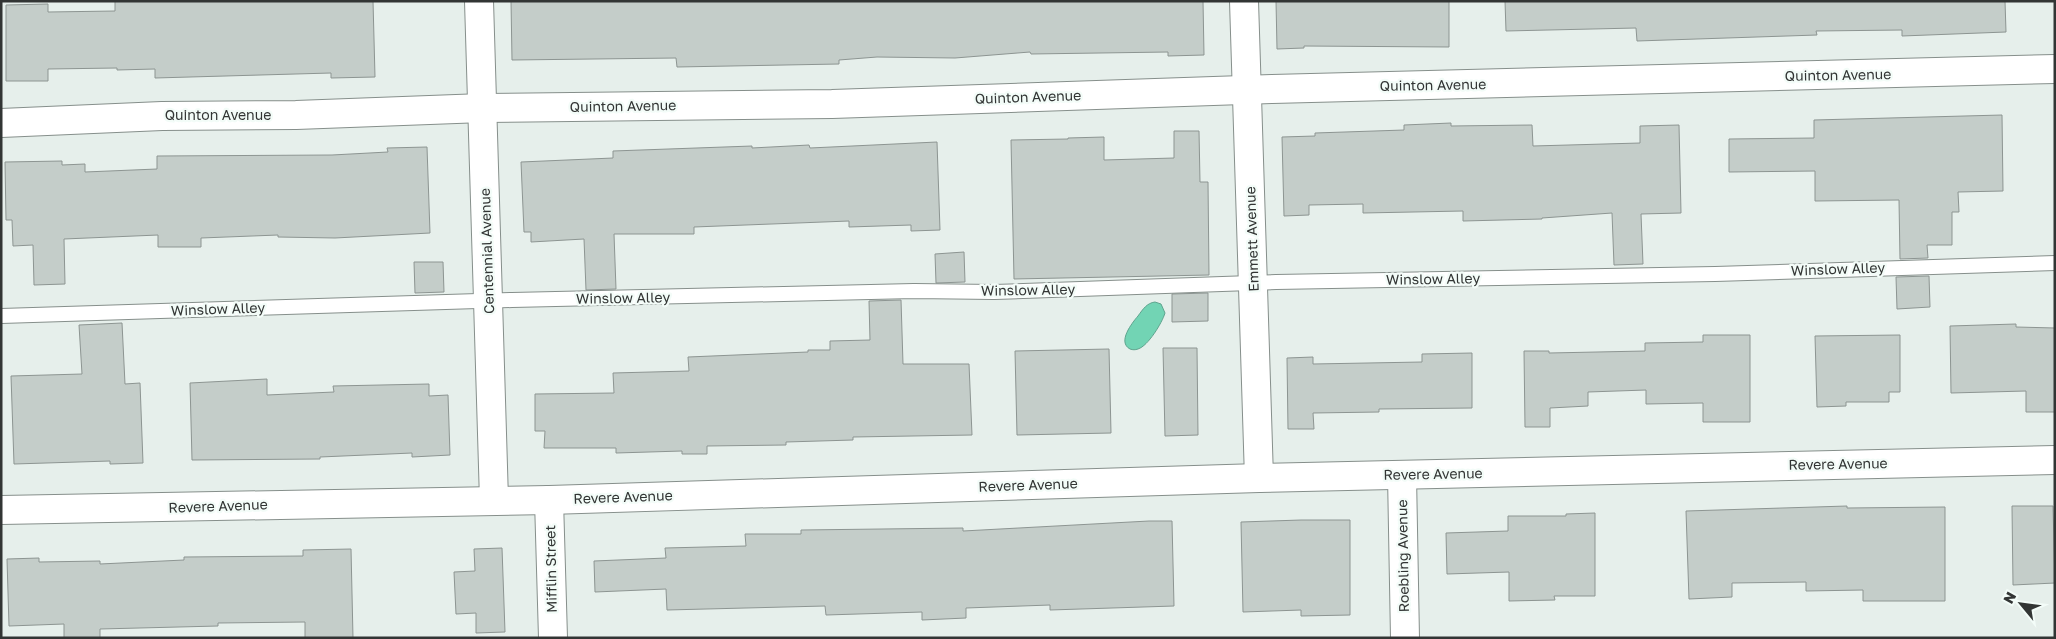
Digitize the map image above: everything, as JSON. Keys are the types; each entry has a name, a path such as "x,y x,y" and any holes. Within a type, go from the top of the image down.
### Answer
{"street":[{"name":"Centennial Avenue","path":"479,1 494,500"},
{"name":"Emmett Avenue","path":"1244,1 1259,478"},
{"name":"Quinton Avenue","path":"1,123 162,116 296,115 483,108 832,104 1248,90 2055,69"},
{"name":"Revere Avenue","path":"1,510 549,500 1259,478 2055,460"},
{"name":"Roebling Avenue","path":"1402,475 1405,638"},
{"name":"Mifflin Street","path":"549,500 552,638"}],"lane":[{"name":"Winslow Alley","path":"1,316 489,301 914,291 994,292 1254,283 1715,274 2055,263"}],"shaded area":[{"path":"1155,302 1161,304 1165,313 1161,322 1146,344 1138,349 1130,349 1126,346 1125,342 1129,328 1145,307"}],"building":[{"path":"115,1 373,1 375,77 331,78 331,73 155,78 155,69 117,70 117,68 48,69 48,81 6,81 6,5 48,4 48,12 115,11"},
{"path":"511,1 1203,1 1204,55 1168,56 1168,52 1031,54 1030,52 955,58 877,57 839,60 839,64 677,67 676,58 512,60"},
{"path":"1276,1 1449,1 1449,47 1304,46 1304,48 1277,49"},
{"path":"1505,1 2005,1 2006,32 1902,36 1902,30 1816,31 1817,35 1637,41 1636,28 1506,31"},
{"path":"2002,115 2003,191 1958,192 1959,212 1952,212 1952,245 1927,245 1928,258 1900,259 1899,200 1815,201 1815,171 1729,172 1729,139 1814,138 1814,120"},
{"path":"1451,123 1451,126 1532,125 1533,146 1640,143 1640,126 1679,125 1681,213 1641,214 1643,264 1614,265 1612,213 1542,219 1463,221 1463,211 1363,213 1363,204 1309,205 1309,215 1284,216 1282,137 1315,136 1315,133 1404,130 1404,125"},
{"path":"1174,131 1199,131 1200,182 1208,182 1209,275 1014,279 1011,140 1104,137 1104,160 1174,158"},
{"path":"937,142 940,230 911,231 911,225 849,227 849,221 694,227 694,234 614,234 616,289 586,290 584,239 531,242 531,232 524,232 521,162 613,158 613,151 809,145 810,148"},
{"path":"427,147 430,233 335,238 278,237 278,235 201,238 201,247 158,247 158,235 64,239 65,284 34,285 33,245 13,246 12,220 6,220 5,162 62,161 62,165 85,164 85,172 157,169 157,156 332,155 388,152 387,148"},
{"path":"964,252 965,282 936,283 935,254"},
{"path":"414,262 443,262 444,292 415,293"},
{"path":"1929,276 1930,307 1897,309 1896,277"},
{"path":"1208,293 1208,321 1172,322 1172,294"},
{"path":"901,300 903,364 969,364 972,435 853,437 853,440 786,442 786,445 707,446 707,454 682,454 682,451 616,453 616,448 544,448 545,431 535,431 535,394 614,393 613,373 689,371 688,357 830,350 830,341 870,340 869,301"},
{"path":"122,323 125,384 140,383 143,463 110,464 110,461 14,464 11,376 82,374 79,325"},
{"path":"2016,324 2016,327 2055,328 2055,412 2026,412 2026,391 1951,393 1950,326"},
{"path":"1703,335 1750,335 1750,422 1703,422 1703,403 1646,404 1646,390 1588,392 1588,406 1550,408 1550,427 1525,427 1524,351 1549,351 1549,353 1645,351 1645,343 1703,342"},
{"path":"1900,335 1900,392 1889,392 1889,402 1846,402 1846,406 1817,407 1815,336"},
{"path":"1163,348 1197,348 1198,435 1165,436"},
{"path":"1109,349 1111,433 1017,435 1015,351"},
{"path":"1472,353 1472,408 1379,409 1379,412 1313,413 1314,429 1288,429 1287,358 1313,357 1313,364 1422,362 1422,354"},
{"path":"267,379 267,395 334,392 333,386 429,384 429,396 448,395 450,455 412,457 412,453 320,457 320,459 192,460 190,383"},
{"path":"1847,506 1847,508 1945,507 1945,601 1863,601 1863,590 1806,591 1806,582 1732,583 1732,597 1689,599 1686,511"},
{"path":"2012,506 2053,506 2055,583 2013,585"},
{"path":"1595,513 1595,596 1554,596 1555,600 1509,601 1509,572 1447,574 1446,533 1508,531 1508,516 1566,516 1566,514"},
{"path":"1350,520 1350,615 1301,616 1301,610 1243,612 1241,522"},
{"path":"1172,521 1174,606 1050,610 1050,605 966,608 966,618 922,620 922,612 826,615 825,606 667,610 666,589 595,592 594,561 666,558 665,548 746,546 745,534 801,534 801,530 963,528 963,531"},
{"path":"502,548 505,632 476,633 476,613 456,614 454,572 475,571 474,549"},
{"path":"351,549 353,638 305,638 305,622 218,623 218,626 100,629 100,638 64,638 64,624 9,626 7,559 39,558 39,562 100,561 100,564 184,560 184,557 303,556 303,550"}]}
